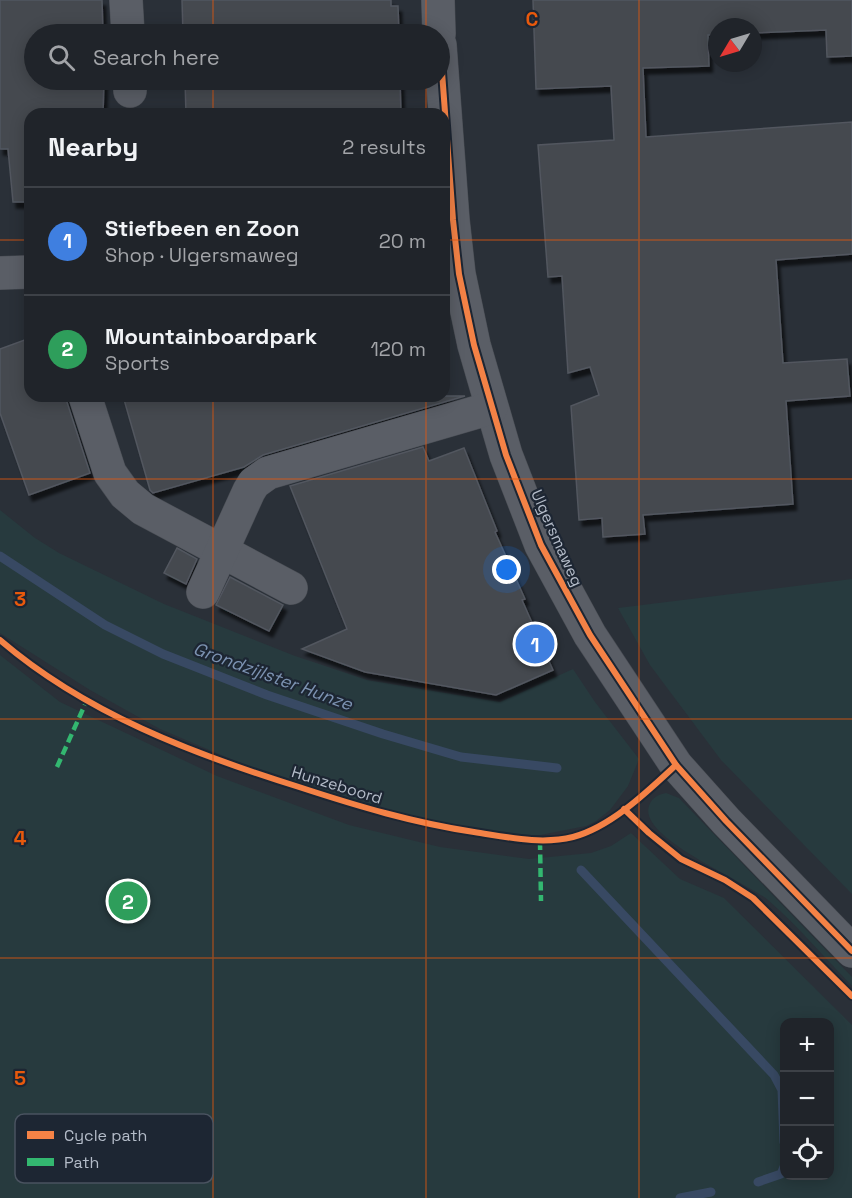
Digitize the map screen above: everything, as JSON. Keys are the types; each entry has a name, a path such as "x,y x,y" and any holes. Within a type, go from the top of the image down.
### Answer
{"street":[{"path":"126,0 127,24"},
{"path":"438,0 439,24"},
{"name":"Ulgersmaweg","path":"442,90 443,108"},
{"name":"Ulgersmaweg","path":"450,248 452,276 506,455 542,545 563,588 590,635 670,756 726,821 852,951"},
{"path":"0,273 24,272"},
{"path":"87,402 110,474 116,484 143,509 291,588"},
{"path":"203,592 249,491 254,483 268,473 491,408"}],"green space":[{"path":"0,510 35,538 59,553 164,604 295,656 367,680 500,702 573,669 639,759 628,786 610,810 586,826 530,837 505,837 413,821 285,782 160,729 90,690 0,633"},
{"path":"852,579 852,894 721,760 650,665 618,608"},
{"path":"0,655 60,702 217,776 349,825 440,847 529,859 591,853 611,846 631,833 680,879 724,898 852,1025 852,1198 0,1198"},
{"path":"666,793 679,798 852,977 852,986 768,900 697,858 660,832 650,818 649,806 652,800"}],"building":[{"path":"0,0 102,0 103,24 24,24 24,90 104,90 103,108 24,108 24,202 13,202 8,149 0,149"},
{"path":"182,0 391,0 391,6 398,6 399,24 183,24"},
{"path":"533,0 852,0 852,56 827,57 826,30 762,33 762,18 708,18 708,66 643,68 646,137 852,122 852,254 776,260 783,363 847,359 850,396 786,401 793,504 643,515 645,534 603,537 602,518 579,520 571,406 599,395 590,367 568,373 562,276 548,277 538,145 614,140 611,86 536,89"},
{"path":"185,90 400,90 401,108 186,108"},
{"path":"24,340 24,402 67,402 90,473 29,495 0,413 0,349"},
{"path":"450,396 465,396 450,400"},
{"path":"125,402 444,402 263,455 244,467 153,493 150,490"},
{"path":"423,447 429,461 464,448 497,531 495,532 525,599 522,600 553,670 496,695 365,672 302,649 347,629 290,486"},
{"path":"177,548 197,559 186,584 164,573"},
{"path":"230,577 283,605 269,631 216,605"}],"waterway":[{"name":"Grondzijlster Hunze","path":"0,556 105,625 163,654 267,695 383,734 461,757 557,768"},
{"path":"581,870 774,1075 782,1090 783,1126"},
{"path":"758,1182 780,1174"},
{"path":"680,1198 711,1192"}],"marked path":[{"path":"57,767 87,700"},
{"path":"540,841 541,901"}],"cycle path":[{"path":"443,90 445,108"},
{"path":"450,180 459,274 474,345 506,455 541,545 590,635 676,765 726,821 852,951"},
{"name":"Hunzeboord","path":"0,640 33,666 68,689 104,710 180,745 342,801 452,828 524,839 549,840 573,837 615,817 676,765"},
{"path":"624,809 681,859 725,880 753,898 852,996"}],"place":[{"name":"Stiefbeen en Zoon","path":"535,644"},
{"name":"Mountainboardpark","path":"128,901"}]}
